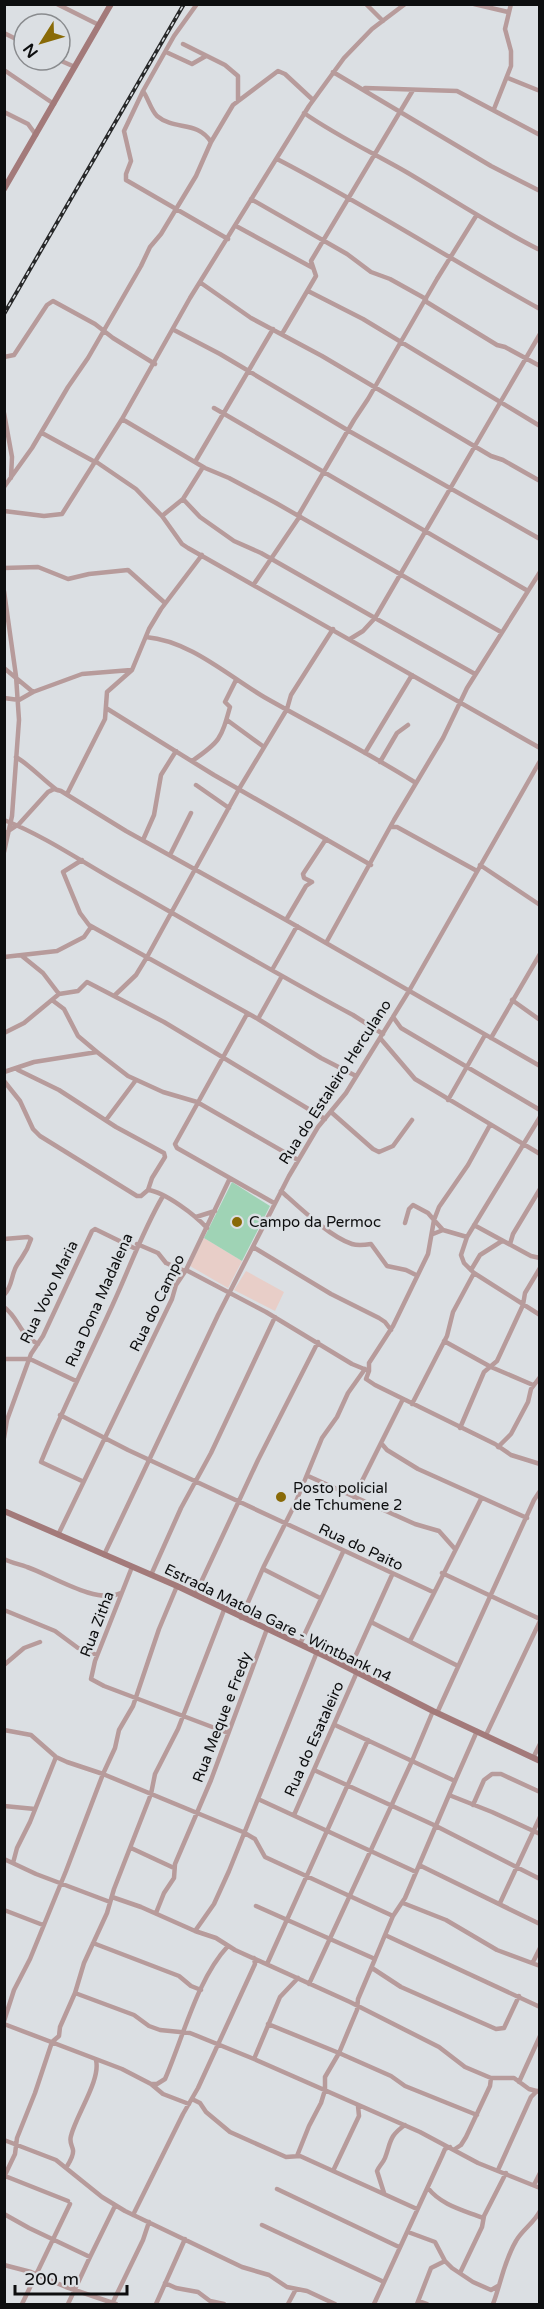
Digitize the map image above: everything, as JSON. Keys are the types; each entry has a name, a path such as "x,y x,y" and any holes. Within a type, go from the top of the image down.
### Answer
{"street":[{"path":"57,4 99,25"},
{"path":"4,189 111,4"},
{"path":"197,4 174,36 125,125 124,136 130,161 125,177 129,182 228,238"},
{"path":"366,4 383,21"},
{"path":"4,511 44,516 62,514 122,419 155,364 190,298 304,113 344,58 398,7 405,4"},
{"path":"474,4 508,12"},
{"path":"494,110 508,78 512,58 505,29 511,4"},
{"path":"183,44 225,65 238,76 238,101"},
{"path":"166,52 190,64 206,56"},
{"path":"4,70 54,104"},
{"path":"4,488 42,433 150,247 161,234 196,176 211,142 238,101 278,71 285,74 313,100"},
{"path":"333,72 491,166 540,191"},
{"path":"508,78 540,91"},
{"path":"362,88 457,91 540,135"},
{"path":"282,334 316,276 311,261 337,221 413,90"},
{"path":"143,91 157,115 170,123 194,127 211,142"},
{"path":"4,112 27,124 36,135"},
{"path":"304,113 328,130 375,155 476,216 540,250"},
{"path":"27,124 43,122"},
{"path":"277,159 328,185 540,309"},
{"path":"251,199 347,254 371,272 390,279 497,345 540,366"},
{"path":"254,584 299,516 476,216"},
{"path":"236,226 315,269"},
{"path":"201,283 251,318 540,481"},
{"path":"308,291 363,319 540,426"},
{"path":"4,357 14,355 52,301 82,316 155,364"},
{"path":"195,462 273,329"},
{"path":"174,330 220,354 449,489 540,539"},
{"path":"350,639 363,631 375,618 540,334"},
{"path":"214,408 528,591"},
{"path":"4,413 13,463 10,481"},
{"path":"122,419 203,467 242,484 501,632"},
{"path":"42,433 130,484 162,516 182,544 333,629 459,704 540,748"},
{"path":"162,516 183,499 203,467"},
{"path":"183,499 207,522 223,531 234,541 475,674"},
{"path":"67,794 105,719 107,692 132,670 165,603 202,555"},
{"path":"4,568 38,567 68,579 89,574 128,570 165,603"},
{"path":"326,943 390,827 443,738 475,674 540,572"},
{"path":"4,591 18,700 16,757 4,852"},
{"path":"114,996 136,975 147,957 239,789 286,709 291,695 333,629"},
{"path":"4,631 11,634"},
{"path":"146,638 170,642 205,660 416,783"},
{"path":"4,668 33,692"},
{"path":"4,698 18,700 82,674 132,670"},
{"path":"365,753 412,675"},
{"path":"192,760 215,745 222,735 230,706 225,702 236,680"},
{"path":"106,708 239,789 371,865"},
{"path":"227,720 264,747"},
{"path":"380,762 397,733 408,724"},
{"path":"144,840 154,814 161,775 177,751"},
{"path":"16,757 33,768 57,790 540,1066"},
{"name":"Rua do Estaleiro Herculano","path":"104,1555 274,1203 298,1160 356,1076 409,991 540,760"},
{"path":"196,784 229,808"},
{"path":"6,833 18,824 48,792 57,790"},
{"path":"170,855 190,813"},
{"path":"394,820 397,827"},
{"path":"7,821 18,824 82,860 381,1036 415,1080 540,1154"},
{"path":"390,827 397,827 477,871"},
{"path":"286,920 306,886 312,882 304,878 303,874 326,839"},
{"path":"82,860 63,873 80,913 92,927 356,1076"},
{"path":"480,865 540,905"},
{"path":"272,970 297,926"},
{"path":"4,957 60,950 84,937 92,927"},
{"path":"491,1038 540,954"},
{"path":"22,956 41,970 59,994"},
{"path":"258,1019 282,976"},
{"path":"4,1033 24,1023 59,994 78,991 87,982 224,1058 325,1119"},
{"path":"52,1000 66,1012 78,1036 123,1074 163,1092 197,1102 298,1160"},
{"path":"512,1000 540,1020"},
{"path":"248,1014 197,1102 175,1146 274,1203"},
{"path":"393,1017 401,1028 540,1110"},
{"path":"386,1028 401,1028"},
{"path":"448,1100 485,1035"},
{"path":"4,1072 16,1070 34,1062 97,1052"},
{"path":"4,1081 20,1101 33,1129 40,1136 137,1196 141,1196 148,1190 165,1155 59,1090 16,1070"},
{"path":"106,1120 136,1080"},
{"path":"331,1112 379,1152 393,1146 412,1120"},
{"path":"540,1117 467,1238 461,1255 473,1272 540,1315"},
{"path":"241,1618 308,1476 322,1438 337,1417 348,1393 391,1330 428,1254 434,1220 439,1207 468,1165 490,1125"},
{"name":"Rua do Campo","path":"58,1535 82,1481 172,1299 176,1285 186,1271 230,1178"},
{"path":"510,1244 513,1234 540,1189"},
{"path":"148,1190 163,1196 196,1217 207,1228"},
{"path":"281,1191 308,1215 342,1240 355,1246 371,1244 388,1267 406,1270 416,1275"},
{"name":"Rua Dona Madalena","path":"82,1481 41,1462 60,1415 111,1309 136,1247 163,1196"},
{"path":"405,1223 409,1209 413,1205 428,1213 443,1230 467,1238"},
{"path":"196,1217 214,1212"},
{"path":"474,1226 539,1258"},
{"name":"Rua Vovo Maria","path":"4,1438 7,1420 30,1359 93,1230 136,1247"},
{"path":"433,1234 443,1230"},
{"path":"4,1239 31,1238 27,1253 17,1265 13,1282 4,1295"},
{"path":"412,1404 444,1341 453,1312 480,1255 502,1241"},
{"path":"136,1247 158,1253 166,1263 275,1317 365,1369"},
{"path":"253,1247 331,1293 384,1320 391,1330"},
{"path":"460,1428 484,1372 498,1361 525,1293 540,1268"},
{"path":"4,1307 15,1316 26,1337 38,1344"},
{"path":"151,1575 181,1508 212,1453 275,1317"},
{"path":"444,1341 491,1368 533,1385"},
{"path":"195,1596 292,1391 318,1342"},
{"path":"4,1359 30,1359 76,1381"},
{"path":"365,1369 366,1379 412,1404 510,1455 540,1464"},
{"path":"498,1447 513,1431 528,1402 533,1385 540,1377"},
{"path":"354,1497 404,1399"},
{"name":"Rua do Paito","path":"60,1415 342,1552 433,1592"},
{"path":"381,1443 387,1450 418,1469 527,1518"},
{"path":"377,1450 387,1450"},
{"path":"308,1476 415,1524 439,1531 455,1549"},
{"path":"309,1984 390,1806 540,1491"},
{"path":"410,1641 481,1499"},
{"name":"Estrada Matola Gare - Wintbank n4","path":"4,1511 177,1586 536,1759"},
{"path":"300,1644 342,1552"},
{"path":"4,1559 77,1588 110,1596 121,1593"},
{"name":"Rua Zitha","path":"132,1567 91,1674 92,1680 135,1698"},
{"path":"263,1569 320,1598"},
{"path":"442,1573 540,1620 486,1735"},
{"name":"Rua do Esataleiro","path":"294,1815 335,1725 371,1622 392,1575"},
{"path":"177,1586 159,1629 133,1707 119,1730 115,1748 30,1959 14,1990 4,2022 105,2063 151,2084 163,2094 200,2103 206,2112 226,2130 286,2157 297,2156 417,2209"},
{"path":"4,1610 55,1631 78,1648 97,1655"},
{"path":"22,2304 69,2203 5,2177 15,2154 17,2138 52,2042 59,2036 60,2027 151,1794 155,1774 169,1749 224,1610"},
{"path":"371,1622 458,1666"},
{"name":"Rua Meque e Fredy","path":"156,1913 164,1893 174,1878 174,1868 267,1629"},
{"path":"4,1665 24,1648 40,1642"},
{"path":"195,1931 214,1904 317,1652"},
{"path":"135,1698 228,1733"},
{"path":"335,1725 455,1781"},
{"path":"4,1730 31,1735 56,1756 243,1832 255,1839 265,1857 393,1916"},
{"path":"297,2156 325,2090 325,2077 339,2053 355,2015 358,1999 393,1916 403,1903 477,1731"},
{"path":"133,2215 259,1962 286,1919 368,1740"},
{"path":"536,1759 540,1744"},
{"path":"13,1863 17,1848 56,1756"},
{"path":"314,1770 435,1826 540,1879"},
{"path":"473,1805 484,1780 492,1774 501,1774 540,1792"},
{"path":"449,1795 540,1834"},
{"path":"258,1799 416,1872"},
{"path":"4,1806 35,1809"},
{"path":"500,1903 540,1817"},
{"path":"130,1848 174,1868"},
{"path":"4,1859 61,1884 156,1913 216,1938 259,1962 298,1978 440,2047 465,2067 491,2078 510,2077 529,2089 538,2091"},
{"path":"419,1865 540,1923"},
{"path":"403,1903 446,1920 498,1950 540,1966"},
{"path":"256,1906 375,1959"},
{"path":"4,1910 43,1925"},
{"path":"385,1935 540,2007"},
{"path":"93,1943 179,1976 191,1986 201,1990"},
{"path":"151,2084 157,2084 165,2079 201,1990 216,1961 228,1946"},
{"path":"533,1962 540,1948"},
{"path":"372,1968 401,1987 496,2029 504,2028 519,1996"},
{"path":"254,2059 280,1997 298,1978"},
{"path":"75,1993 134,2015 148,2026 170,2033 190,2033 254,2059 405,2125 478,2163 540,2188"},
{"path":"268,2024 391,2076 405,2086 477,2115"},
{"path":"186,2025 190,2033"},
{"path":"519,2082 540,2036"},
{"path":"66,2168 73,2151 70,2138 85,2105 98,2067 96,2060"},
{"path":"98,2067 105,2063"},
{"path":"374,2304 445,2150 464,2141 491,2078"},
{"path":"529,2089 531,2097"},
{"path":"498,2170 531,2097 538,2091"},
{"path":"333,2171 359,2115 358,2106"},
{"path":"392,2121 395,2132"},
{"path":"384,2193 377,2171 386,2156 387,2145 395,2132 405,2125"},
{"path":"4,2140 56,2160 115,2206 133,2215 242,2266 268,2275 287,2287 307,2291 333,2304"},
{"path":"534,2185 540,2173"},
{"path":"460,2273 482,2227 483,2218 506,2174"},
{"path":"278,2188 399,2247"},
{"path":"428,2188 434,2195 455,2208 483,2218"},
{"path":"424,2198 434,2195"},
{"path":"68,2304 115,2206"},
{"path":"493,2304 507,2259 517,2239 540,2211"},
{"path":"4,2214 90,2257"},
{"path":"4,2265 37,2274 113,2304 143,2240 148,2222"},
{"path":"261,2225 384,2282"},
{"path":"408,2232 435,2242 445,2261 460,2273 489,2289 498,2286"},
{"path":"156,2304 185,2239"},
{"path":"427,2304 418,2303 431,2268 445,2261"},
{"path":"165,2283 176,2288 198,2292 210,2301 224,2304"},
{"path":"288,2304 296,2289"}],"shaded area":[{"path":"204,1238 242,1261 228,1288 190,1266"},
{"path":"246,1271 284,1292 275,1311 234,1290"}],"green space":[{"name":"Campo da Permoc","path":"232,1182 270,1206 242,1261 204,1238"}],"railway":[{"path":"4,314 184,4"}],"place":[{"name":"Campo da Permoc","path":"237,1222"},
{"name":"Posto policial de Tchumene 2","path":"281,1497"}]}
